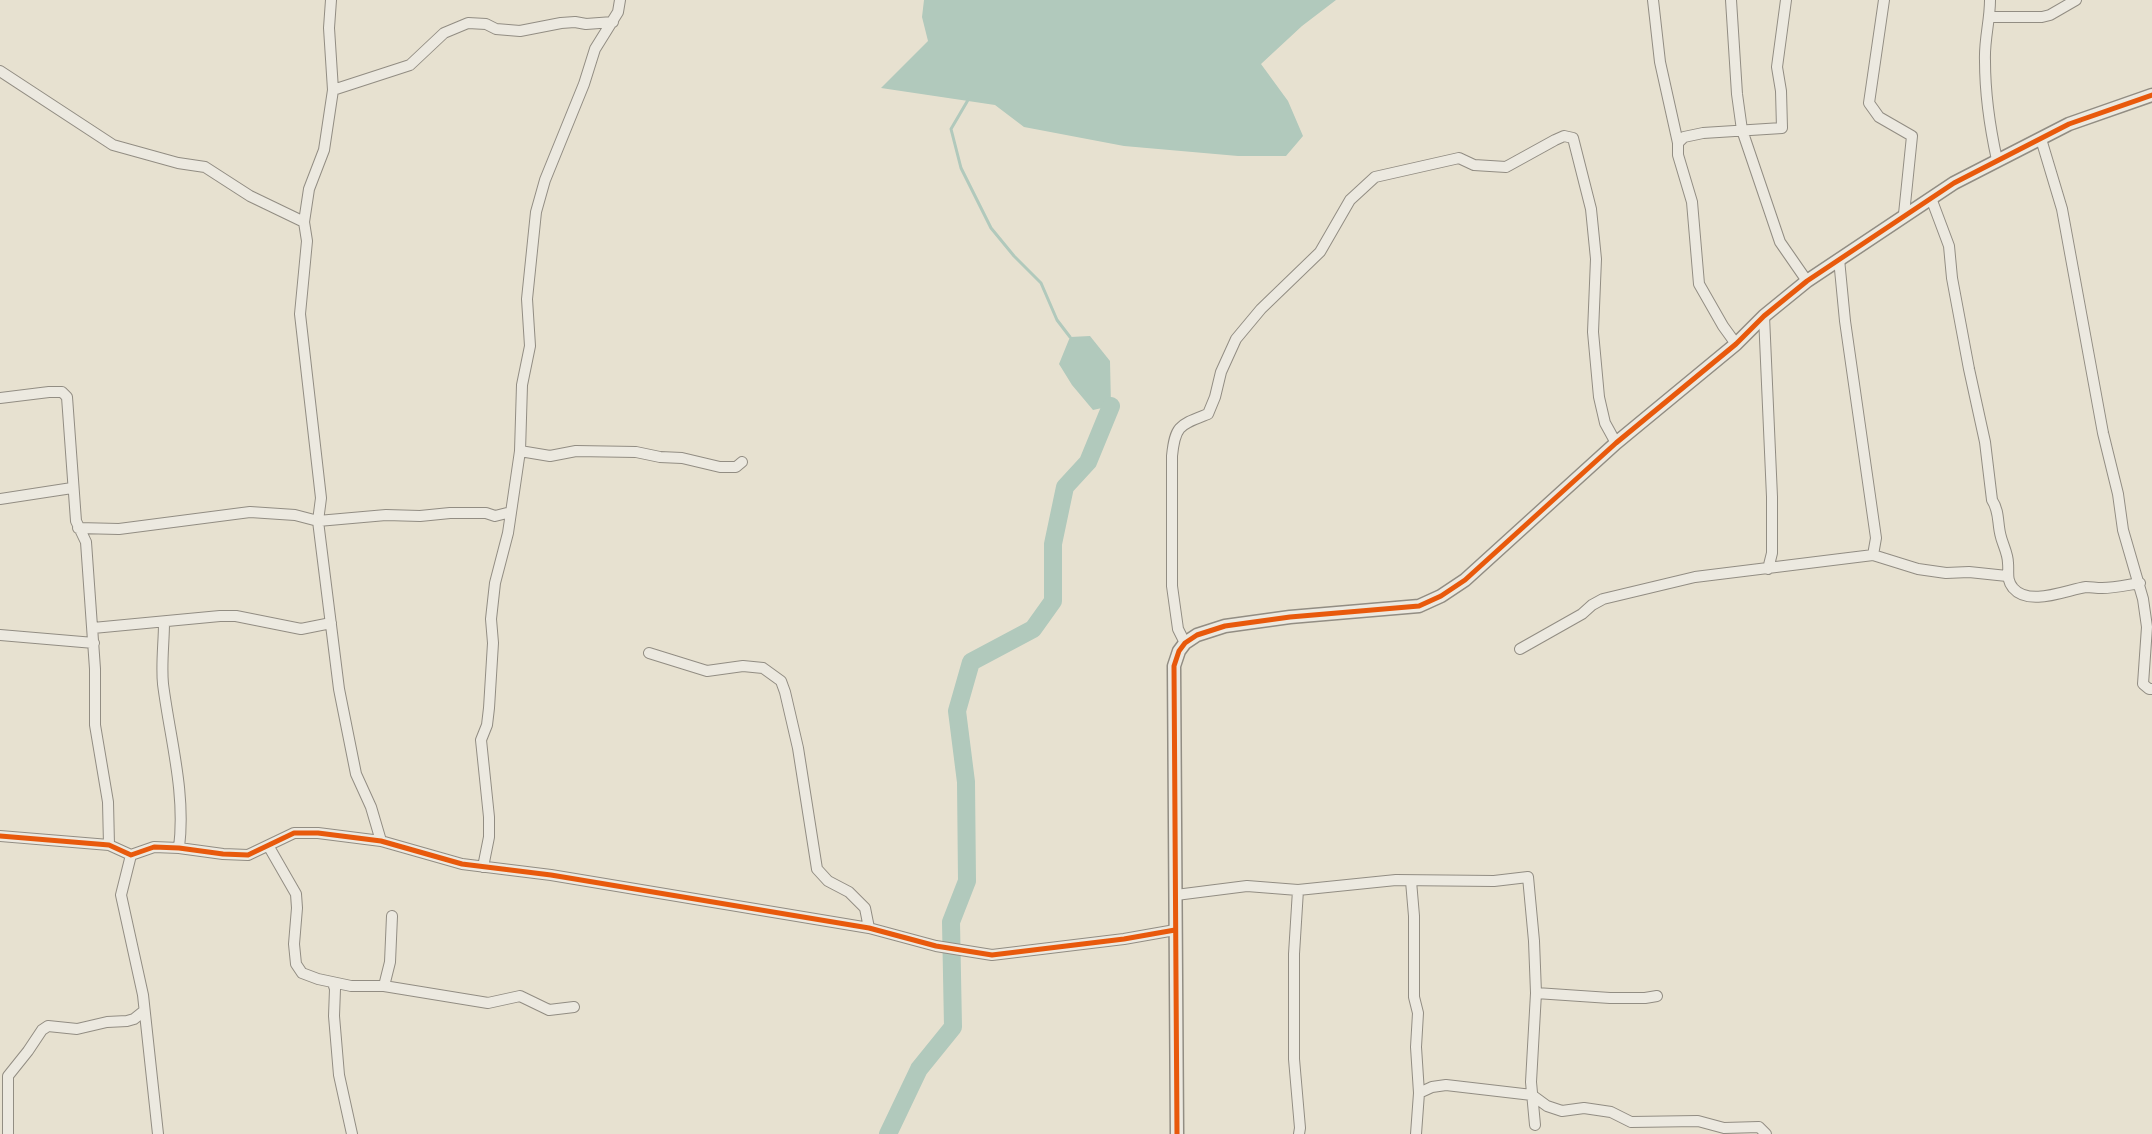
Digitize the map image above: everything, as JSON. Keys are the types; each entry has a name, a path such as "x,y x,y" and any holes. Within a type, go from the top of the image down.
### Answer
{"street":[{"path":"331,0 329,28 333,90 324,150 308,189 304,222 307,241 300,314 321,498 318,521 339,689 356,774 371,807 381,840"},
{"path":"483,867 489,827 481,740 487,725 489,708 493,643 491,619 495,583 508,533 520,451 522,385 530,346 526,299 536,212 545,180 584,84 595,49 613,22 618,12 620,0"},
{"path":"1653,0 1660,62 1678,143 1678,155 1692,202 1699,284 1718,318 1736,344"},
{"path":"1731,0 1737,94 1742,130 1780,242 1807,281"},
{"path":"1678,143 1684,137 1703,133 1782,128 1781,92 1777,67 1786,0"},
{"path":"1884,0 1869,103 1879,117 1912,136 1904,214"},
{"path":"1990,0 1990,17 1986,35 1984,61 1990,126 1997,160"},
{"path":"1990,17 2042,17 2050,15 2076,0"},
{"path":"333,90 410,65 444,33 468,23 486,24 496,29 520,31 561,23 613,22"},
{"path":"0,71 113,145 205,167 250,196 304,222"},
{"path":"1178,1134 1174,666 1179,651 1185,644 1197,636 1224,626 1419,606 1441,596 1464,580 1616,443 1736,344 1764,316 1807,281 1904,214 1954,183 1997,160 2069,124 2152,97"},
{"path":"1185,644 1178,629 1172,586 1172,456 1174,436 1186,423 1208,414 1215,397 1221,372 1236,339 1261,309 1320,252 1350,200 1375,177 1459,158 1474,165 1506,167 1554,140 1564,136 1573,138 1591,209 1596,259 1594,332 1599,397 1605,423 1616,443"},
{"path":"2041,139 2062,209 2103,433 2118,494 2123,530 2140,584 2147,627 2143,684 2152,689"},
{"path":"1931,198 1949,246 1952,278 1985,442 1992,500 1998,508 2000,536 2008,563 2007,576 2019,593 2032,597 2060,595 2066,591 2089,587 2102,588 2140,584"},
{"path":"1840,259 1847,339 1876,538 1873,555"},
{"path":"1764,316 1772,496 1772,553 1768,569"},
{"path":"0,398 49,392 62,392 67,397 69,438 73,459 72,488 78,528 86,542 94,643 95,725 108,802 109,845"},
{"path":"520,451 550,456 576,451 636,452 660,457 682,458 720,467 736,467 742,462"},
{"path":"0,499 72,488"},
{"path":"78,528 119,529 250,512 295,516 318,521 386,515 420,516 450,513 486,513 496,516 511,512"},
{"path":"1520,650 1582,614 1592,605 1603,599 1695,577 1873,555 1918,569 1946,573 1968,572 2007,576"},
{"path":"93,628 164,622 190,617 236,616 300,629 331,623"},
{"path":"164,622 163,682 180,786 181,829 179,848"},
{"path":"0,635 94,643"},
{"path":"649,653 707,671 743,666 763,668 780,681 785,692 798,748 817,869 828,880 849,892 865,908 869,928"},
{"path":"0,836 109,845 131,855 154,847 248,855 294,834 318,833 381,840 462,864 551,875 869,928 936,946 992,955 1124,939 1175,930"},
{"path":"269,847 296,894 297,908 294,944 296,964 302,973 333,983 351,986 384,986 488,1004 520,996 549,1010 574,1007"},
{"path":"131,855 121,895 144,1011 158,1134"},
{"path":"1176,895 1247,886 1298,890 1396,880 1411,882 1494,881 1528,877 1534,941 1536,993 1531,1082 1535,1125"},
{"path":"1411,882 1414,897 1414,997 1418,1013 1416,1047 1419,1092 1416,1134"},
{"path":"1298,890 1294,954 1294,1059 1300,1118 1299,1134"},
{"path":"384,986 390,962 392,916"},
{"path":"333,983 335,990 334,1016 339,1075 352,1134"},
{"path":"1536,993 1610,998 1657,996"},
{"path":"8,1134 8,1076 42,1030 48,1026 78,1028 107,1022 127,1021 134,1019 144,1011"},
{"path":"1419,1092 1432,1087 1446,1085 1532,1095 1547,1106 1562,1112 1584,1108 1611,1112 1631,1122 1698,1121 1724,1128 1759,1127 1766,1134"}],"shaded area":[{"path":"924,0 1336,0 1302,26 1261,64 1288,101 1303,136 1286,156 1238,156 1124,146 1024,127 995,105 881,88 928,41 922,17"},
{"path":"1090,336 1110,361 1111,406 1093,410 1072,385 1059,364 1070,337"}],"waterway":[{"path":"968,100 951,129 961,168 991,228 1014,256 1041,283 1057,320 1070,337"},
{"path":"888,1134 919,1069 953,1027 951,922 967,881 966,782 957,711 971,662 1033,629 1053,601 1053,544 1065,487 1088,462 1111,406"}],"cycle path":[{"path":"1177,1134 1174,666 1179,651 1185,643 1197,635 1225,626 1290,617 1419,606 1441,596 1465,580 1616,443 1736,344 1764,316 1807,281 1954,183 2069,124 2152,95"},
{"path":"0,836 109,845 131,855 154,847 248,855 294,833 318,833 381,841 462,864 551,875 869,928 936,946 992,955 1124,939 1175,930"}]}
